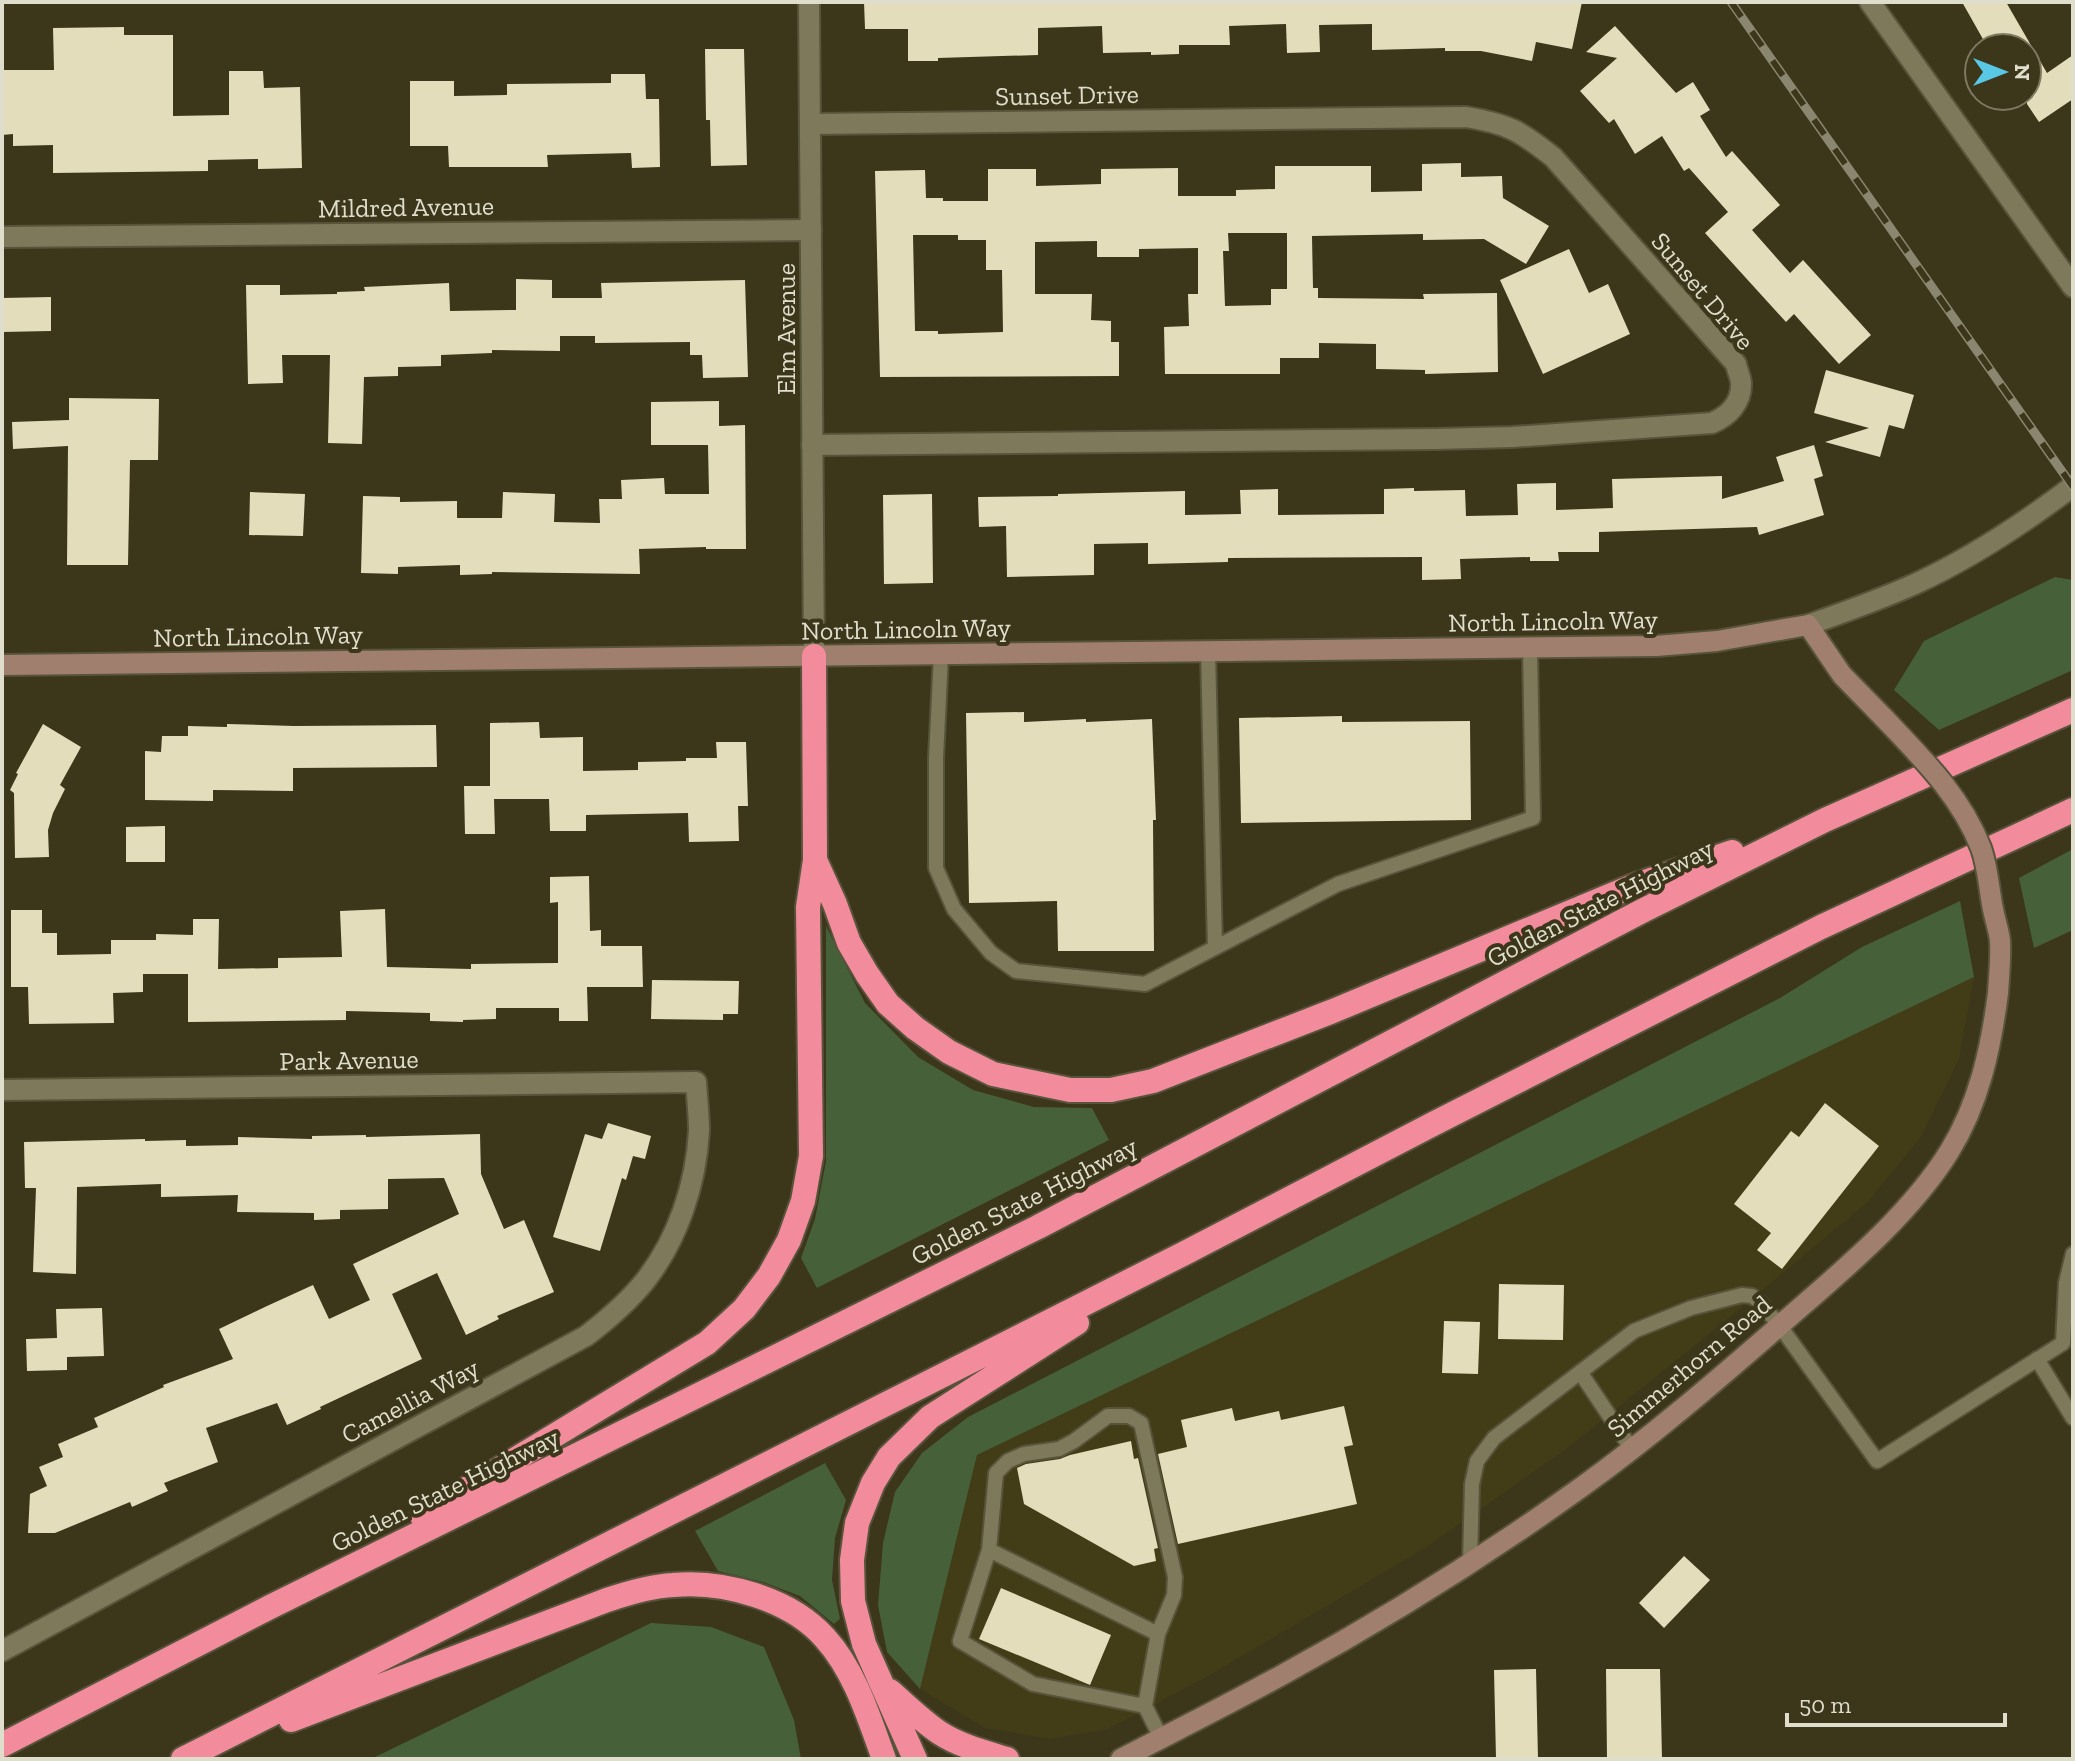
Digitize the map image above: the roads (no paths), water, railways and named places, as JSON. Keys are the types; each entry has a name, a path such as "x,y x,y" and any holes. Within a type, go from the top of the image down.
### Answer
{"highway":[{"path":"270,1607 707,1343 744,1309 769,1276 789,1240 803,1201 811,1156 808,907 815,860 814,656"},
{"name":"Golden State Highway","path":"2,1745 270,1607 1038,1227 1644,910 1825,820 2073,710"},
{"path":"186,1759 1821,927 2073,810"},
{"path":"815,860 849,943 867,974 888,1004 915,1028 949,1052 993,1074 1070,1090 1111,1090 1153,1081 1333,1011 1633,886 1825,820"},
{"path":"915,1759 864,1644 853,1601 852,1560 857,1523 873,1483 889,1457 930,1417 1183,1254"},
{"path":"186,1759 607,1600 673,1585 711,1585 755,1595 799,1614 825,1638 842,1662 863,1700 884,1759"},
{"path":"882,1683 942,1734 971,1748 1007,1759"}],"main road":[{"name":"North Lincoln Way","path":"2,665 1671,645 1717,641 1808,625"},
{"name":"Simmerhorn Road","path":"1121,1759 1282,1675 1387,1614 1583,1486 1710,1387 1831,1282 1907,1207 1951,1149 1975,1100 1990,1048 1999,977 2000,941 1982,850 1963,811 1934,771 1842,675 1808,625"}],"street":[{"name":"Elm Avenue","path":"809,2 814,656"},
{"path":"1870,2 2073,287"},
{"name":"Sunset Drive","path":"810,124 1466,117 1493,121 1525,134 1553,157 1736,364 1741,384 1737,403 1724,418 1712,423 1558,434 1436,439 812,445"},
{"name":"Mildred Avenue","path":"2,237 811,230"},
{"name":"North Lincoln Way","path":"1808,625 1916,583 1971,555 2023,523 2073,486"},
{"name":"Park Avenue","path":"2,1090 696,1082"},
{"name":"Camellia Way","path":"2,1651 586,1336 614,1314 645,1281 681,1218 694,1175 699,1130 696,1082"}],"lane":[{"path":"941,655 936,758 936,868 954,909 991,953 1016,971 1145,984 1338,884 1533,818 1530,648"},
{"path":"1208,651 1215,948"},
{"path":"1470,1562 1472,1484 1477,1461 1494,1438 1634,1331 1691,1308 1742,1295 1752,1296 1780,1326 1877,1461 2063,1343 2066,1283 2073,1254"},
{"path":"2037,1359 2073,1418"},
{"path":"1580,1372 1631,1448"},
{"path":"1145,1706 1033,1684 960,1641 989,1550 996,1473 1008,1461 1024,1454 1059,1449 1108,1416 1129,1416 1141,1423 1175,1577 1174,1595 1158,1634 1145,1706 1161,1738"},
{"path":"989,1550 1158,1634"}],"railway":[{"path":"1731,2 2073,487"}]}
